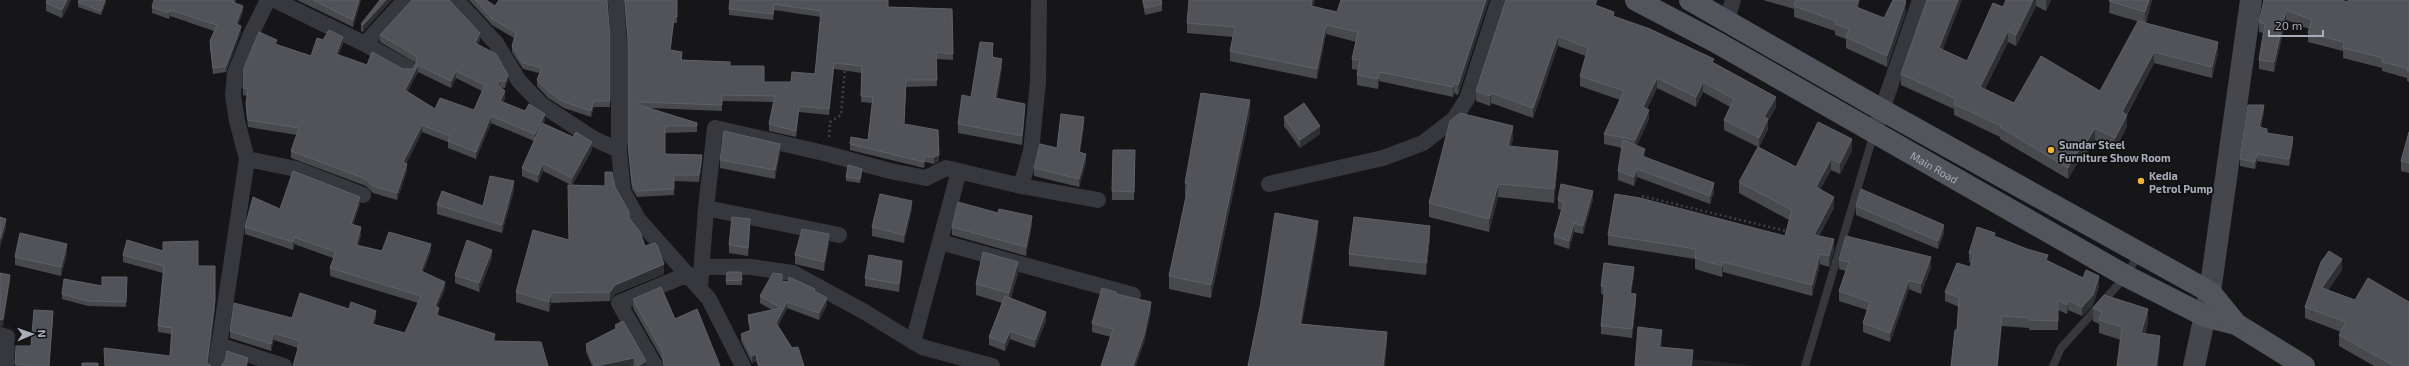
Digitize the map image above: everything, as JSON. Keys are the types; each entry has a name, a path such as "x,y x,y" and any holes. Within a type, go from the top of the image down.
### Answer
{"main road":[{"name":"Main Road","path":"1636,0 1716,42 2126,276 2205,316 2236,324 2304,366"},
{"name":"Main Road","path":"1690,0 1730,10 1882,110 2210,292 2236,324"},
{"path":"2194,366 2210,292 2251,0"}],"street":[{"path":"216,366 247,158 237,121 233,95 235,73 251,34 268,0"},
{"path":"275,0 365,44 408,68"},
{"path":"365,44 405,0"},
{"path":"456,0 496,43 519,82 542,105 594,140 619,150"},
{"path":"616,0 619,44 619,150 623,192 638,219 709,299 743,366"},
{"path":"1021,186 1032,151 1038,82 1039,0"},
{"path":"1269,184 1383,158 1423,144 1454,119 1467,99 1498,0"},
{"path":"1874,133 1920,0"},
{"path":"700,288 703,267 706,208 716,128 828,154 890,171 926,178 946,168 1021,186 1098,200"},
{"path":"247,158 296,169 363,195"},
{"path":"913,342 960,171"},
{"path":"706,208 839,235"},
{"path":"940,242 1133,294"},
{"path":"703,267 751,267 793,273 862,311 922,347 992,366"},
{"path":"655,366 619,303 688,274"},
{"path":"0,335 7,337 6,366"},
{"path":"219,345 284,366"}],"lane":[{"path":"1805,366 1874,133"},
{"path":"2053,366 2061,348 2126,276 2139,252"}],"path":[{"path":"828,154 830,122 841,115 845,61"},
{"path":"1642,196 1795,234"}],"shaded area":[{"path":"1685,358 1756,366 1684,366"}],"building":[{"path":"47,0 67,0 62,10 46,3"},
{"path":"79,0 105,0 101,11 78,2"},
{"path":"154,0 233,0 232,2 243,6 236,24 241,26 226,66 213,68 210,41 217,25 170,10 169,13 152,7"},
{"path":"313,0 359,0 353,20"},
{"path":"380,0 386,0 363,25 361,24"},
{"path":"412,0 449,0 480,33 475,43 496,54 508,75 505,82 500,80 498,85 505,91 500,101 525,111 529,104 545,114 535,134 491,116 476,152 448,141 450,136 422,125 403,162 407,164 397,193 373,186 366,179 291,151 299,128 248,120 246,103 248,89 243,88 244,68 259,32 277,40 275,44 311,56 317,38 323,40 329,30 343,37 336,54 367,65 372,52 403,69 413,69 417,61 416,56 380,35","holes":["418,65 451,81 456,71 485,85 474,110 440,98 435,109 405,90"]},
{"path":"475,0 486,0 495,6 499,0 607,0 610,38 610,101 594,101 591,111 564,102 548,91 537,80 542,68 523,63 512,46 516,33 492,19"},
{"path":"625,0 677,0 677,17 674,17 670,50 682,52 681,60 730,62 730,66 764,66 764,82 791,82 792,72 815,74 821,11 774,4 773,14 729,9 730,0 888,0 888,7 952,9 953,54 936,52 937,80 906,80 904,124 938,130 939,155 934,157 925,156 924,162 850,144 851,137 868,140 873,97 861,96 862,66 834,63 829,109 799,106 796,131 769,124 775,96 722,95 722,105 639,102 639,105 697,123 697,126 665,126 665,154 702,155 699,175 674,175 674,189 637,191 632,183 628,143 628,38"},
{"path":"1143,0 1161,0 1162,4 1145,8"},
{"path":"1189,0 1312,0 1311,6 1337,12 1341,0 1486,0 1458,85 1454,83 1453,87 1379,72 1378,79 1357,75 1360,60 1352,59 1358,32 1326,25 1317,69 1230,51 1235,27 1187,23"},
{"path":"1506,0 1597,0 1595,5 1614,12 1613,16 1650,29 1714,59 1712,62 1776,97 1764,117 1768,119 1759,138 1724,120 1734,99 1703,82 1696,97 1657,78 1643,107 1649,110 1635,140 1604,134 1624,91 1580,76 1588,48 1558,36 1533,108 1491,93 1490,96 1476,91"},
{"path":"1796,0 1859,0 1856,7 1884,18 1893,0 1906,1 1887,56 1846,37 1849,29 1835,24 1836,21 1794,6"},
{"path":"1927,0 1958,0 1939,48 1967,61 1993,3 2003,7 2006,0 2033,0 2016,35 2008,31 1980,87 2014,103 2041,56 2100,91 2138,21 2218,42 2212,67 2154,52 2122,112 2127,115 2115,138 2095,128 2085,145 2083,143 2068,168 2000,127 2001,126 1954,104 1956,99 1901,74"},
{"path":"2149,0 2145,12 2109,1"},
{"path":"2264,0 2341,0 2348,2 2348,0 2409,0 2409,72 2407,71 2407,68 2382,62 2383,58 2343,48 2344,42 2308,33 2312,20 2286,10 2274,62 2259,60 2265,24 2259,22"},
{"path":"980,42 993,43 992,57 1002,59 995,98 1025,104 1022,136 958,124 962,95 971,97"},
{"path":"1201,93 1250,100 1211,285 1169,276 1189,183 1185,183"},
{"path":"1304,103 1320,126 1300,140 1284,117"},
{"path":"2248,105 2264,105 2259,127 2267,129 2267,133 2293,137 2289,159 2257,154 2255,162 2240,159"},
{"path":"1460,113 1513,126 1508,146 1558,151 1554,189 1498,184 1489,219 1429,203 1450,121"},
{"path":"1061,114 1084,117 1079,152 1086,154 1079,179 1034,168 1040,144 1057,148"},
{"path":"1818,122 1852,139 1840,163 1831,159 1816,187 1834,197 1814,235 1834,239 1829,256 1820,254 1812,285 1723,262 1722,266 1695,258 1696,249 1608,235 1615,194 1640,198 1785,236 1792,210 1739,182 1758,147 1796,167"},
{"path":"542,123 573,137 576,132 592,142 572,178 543,163 538,175 522,168"},
{"path":"724,131 780,144 775,170 720,160"},
{"path":"2409,132 2409,163 2401,161"},
{"path":"1623,140 1645,149 1642,156 1714,183 1710,196 1637,169 1634,177 1618,171"},
{"path":"1113,150 1135,150 1134,192 1112,191"},
{"path":"848,165 862,169 860,179 846,177"},
{"path":"293,171 360,197 351,224 361,227 356,245 382,251 389,232 431,244 421,271 445,282 435,306 439,308 436,315 495,334 493,341 541,342 548,366 293,366 300,341 274,333 271,344 230,331 234,303 292,318 300,293 349,309 351,302 376,311 372,324 405,333 421,296 330,268 336,252 294,237 293,242 245,227 253,197 280,209"},
{"path":"605,172 612,172 615,187 629,212 629,218 640,232 645,246 655,243 664,264 615,285 610,292 551,293 549,302 516,292 533,230 569,240 568,185 605,186"},
{"path":"490,176 514,181 502,225 437,205 442,191 483,206"},
{"path":"1561,184 1593,191 1583,226 1574,223 1569,241 1554,236 1564,202 1558,200"},
{"path":"1861,189 1944,225 1938,241 1856,206"},
{"path":"880,194 912,201 904,235 872,227"},
{"path":"958,202 998,213 999,209 1032,216 1026,247 952,227"},
{"path":"1275,213 1318,221 1300,324 1387,332 1383,366 1248,366 1261,302"},
{"path":"0,217 6,219 0,239"},
{"path":"732,217 750,219 748,248 729,245"},
{"path":"1354,217 1430,226 1426,263 1349,254"},
{"path":"1977,227 1995,233 1994,236 2027,249 2048,255 2046,260 2083,278 2086,270 2099,276 2093,295 2082,307 2068,300 2067,305 2058,300 2058,321 2029,320 2029,318 2002,316 1997,366 1951,366 1955,330 1957,330 1959,298 1945,292 1957,263 1970,267 1974,255 1969,253"},
{"path":"802,229 829,234 824,262 795,255"},
{"path":"20,233 67,244 61,267 15,257"},
{"path":"1846,236 1931,257 1921,284 1909,280 1890,333 1863,323 1870,302 1839,291 1849,262 1839,260"},
{"path":"127,240 163,251 163,242 198,241 198,266 215,266 215,300 207,363 211,366 105,366 104,348 170,356 172,328 158,326 164,266 123,255"},
{"path":"467,240 492,250 479,283 455,275"},
{"path":"2329,251 2342,259 2322,288 2355,300 2368,278 2409,302 2409,366 2394,366 2339,335 2346,322 2305,307 2321,262"},
{"path":"983,252 1018,262 1009,293 976,284"},
{"path":"869,255 902,261 899,284 865,278"},
{"path":"1604,263 1634,267 1630,293 1636,294 1632,329 1601,326 1605,286 1601,286"},
{"path":"727,272 741,272 742,280 726,281"},
{"path":"0,273 10,275 3,319 0,320"},
{"path":"773,273 782,274 782,281 788,282 789,277 815,289 814,291 827,298 819,313 787,302 776,323 792,348 798,347 804,366 759,366 756,354 752,356 741,334 751,330 748,315 781,308 760,296"},
{"path":"102,277 127,277 126,302 88,301 62,294 64,279 102,286"},
{"path":"661,287 675,319 697,309 720,366 665,366 663,362 663,353 633,299"},
{"path":"1102,288 1116,292 1116,294 1151,302 1144,335 1133,366 1101,366 1113,329 1092,323"},
{"path":"2104,295 2148,309 2141,333 2160,336 2156,366 2117,366 2122,327 2099,320 2102,312 2093,308"},
{"path":"1005,296 1046,312 1035,340 1010,331 1005,343 989,337"},
{"path":"34,310 53,311 49,366 26,366 15,364 16,346 31,346"},
{"path":"623,321 646,361 638,366 634,358 595,366 586,344 617,328 615,325"},
{"path":"1638,327 1662,330 1659,347 1693,350 1691,366 1635,366"},
{"path":"227,351 248,358 246,366 221,366 225,361"},
{"path":"82,363 98,363 98,366 82,366"}],"place":[{"name":"Sundar Steel Furniture Show Room","path":"2051,150"},
{"name":"Kedia Petrol Pump","path":"2141,181"}]}
